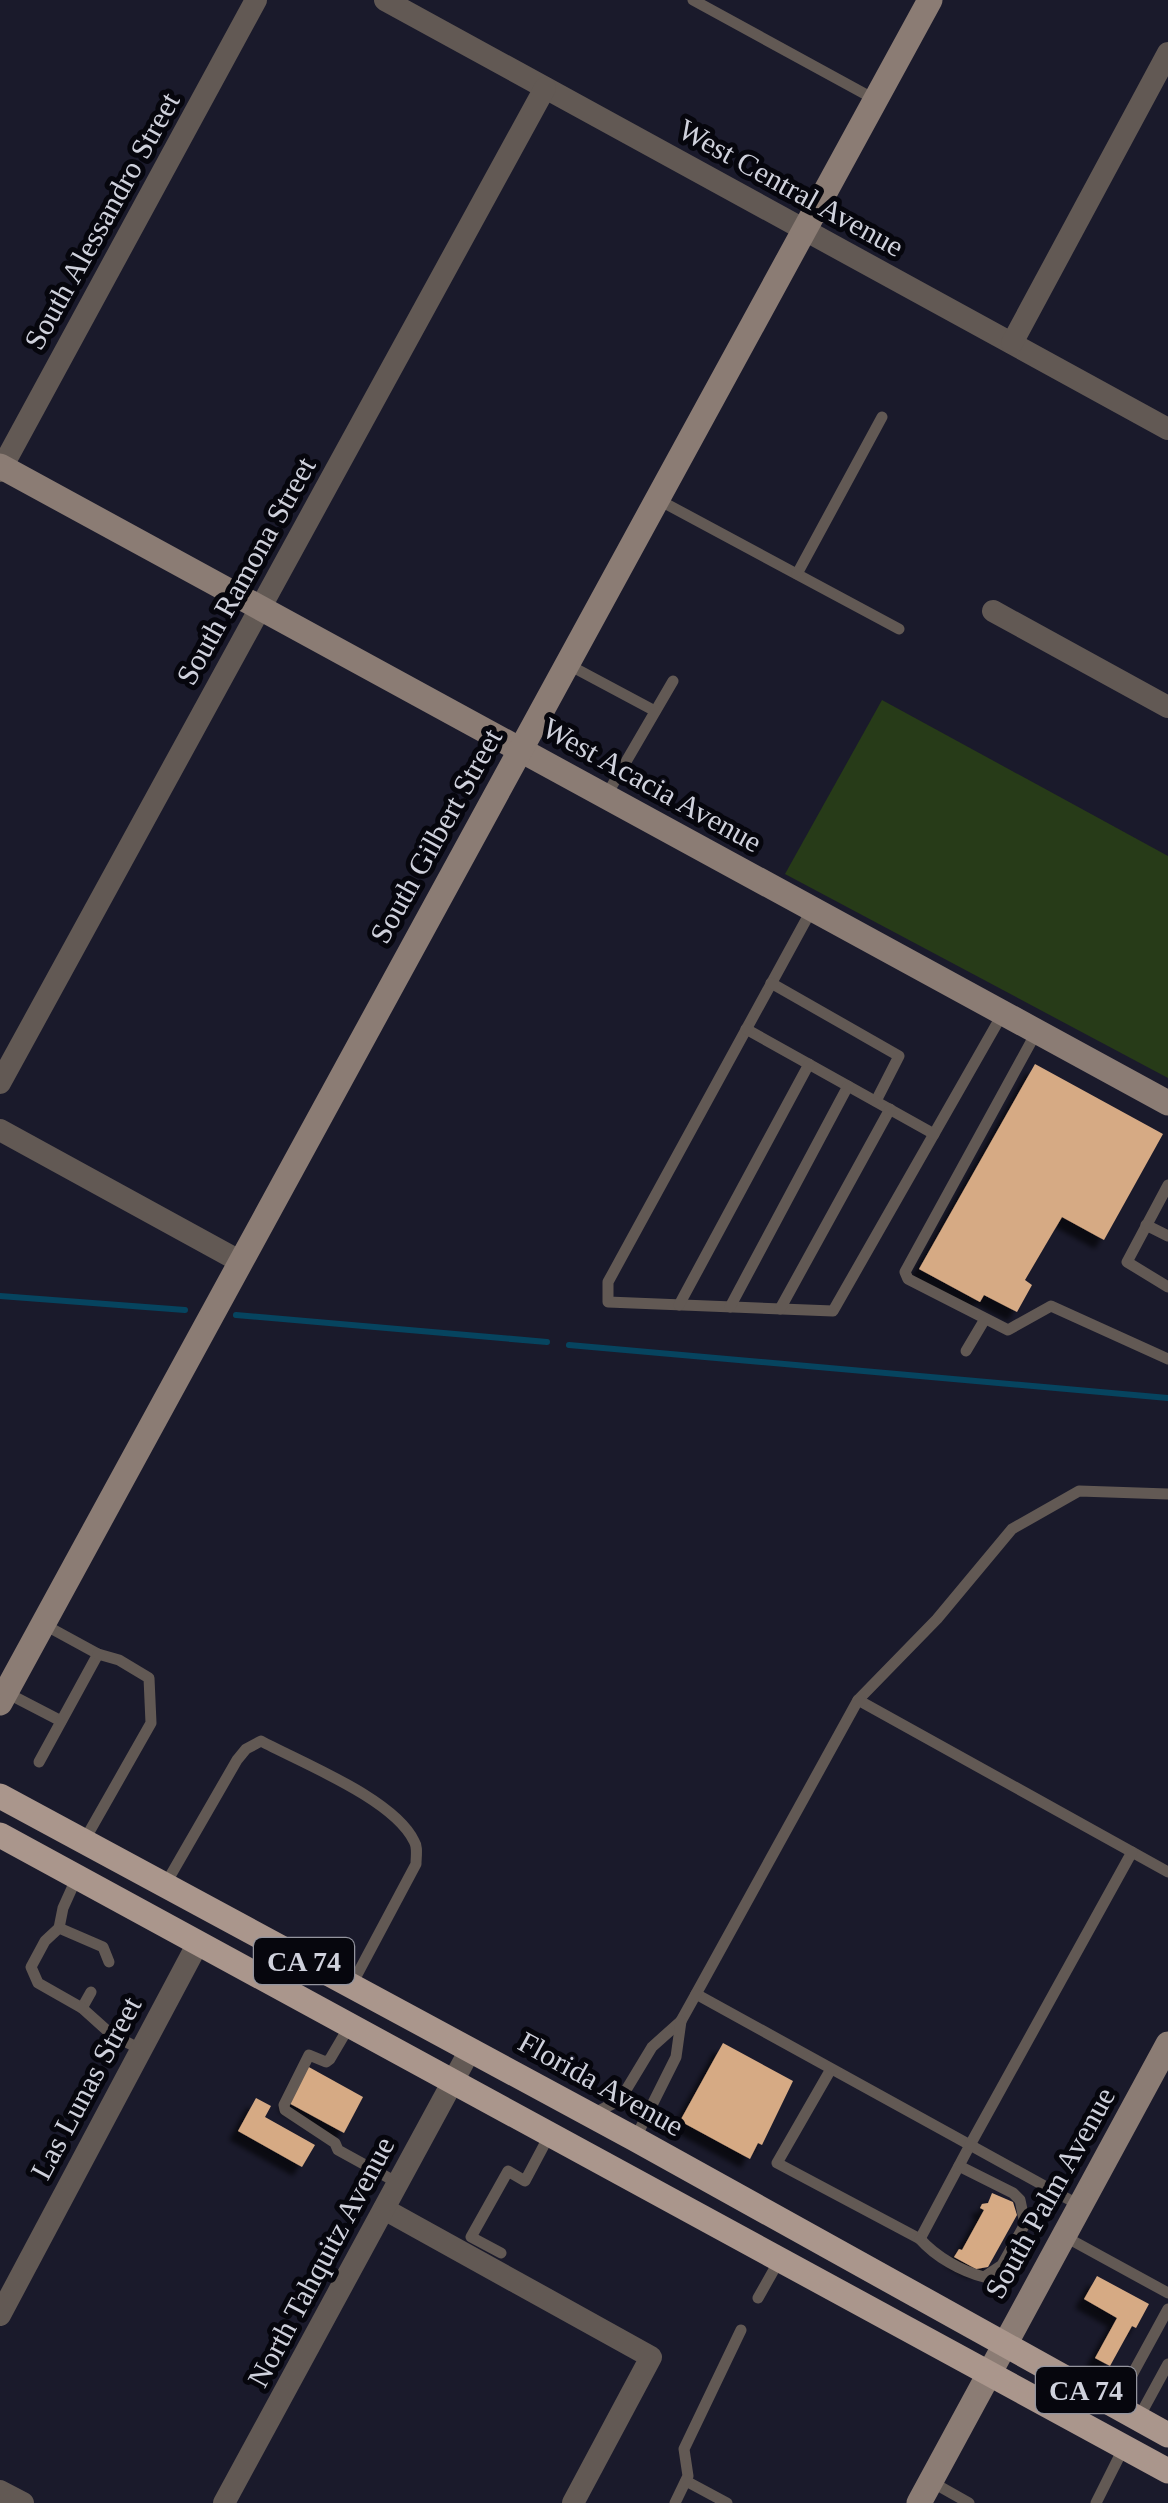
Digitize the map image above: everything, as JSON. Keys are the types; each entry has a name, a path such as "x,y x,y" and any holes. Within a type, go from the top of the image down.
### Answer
{"main road":[{"name":"Florida Avenue","path":"0,1796 635,2139 1168,2435"},
{"path":"0,1835 1168,2471"},
{"path":"198,1943 214,1930 309,1981 351,1986"}],"street":[{"name":"South Alessandro Street","path":"1,468 256,0"},
{"name":"West Central Avenue","path":"385,0 1168,429"},
{"name":"South Gilbert Street","path":"3,1698 930,0"},
{"path":"1012,343 1168,53"},
{"name":"South Ramona Street","path":"0,1083 545,88"},
{"name":"West Acacia Avenue","path":"1,468 1168,1103"},
{"path":"993,611 1168,707"},
{"path":"0,1130 240,1262"},
{"name":"Las Lunas Street","path":"0,2315 198,1943"},
{"name":"South Palm Avenue","path":"924,2492 1168,2044"},
{"name":"North Tahquitz Avenue","path":"224,2503 470,2050"},
{"path":"384,2210 651,2358 573,2503"},
{"path":"0,2491 23,2503"}],"lane":[{"path":"694,0 876,100"},
{"path":"797,574 882,417"},
{"path":"657,499 898,628"},
{"path":"568,664 655,712"},
{"path":"606,796 673,682"},
{"path":"812,909 608,1282 608,1302 834,1311 1003,1013"},
{"path":"772,983 899,1056 876,1101"},
{"path":"746,1030 934,1134"},
{"path":"1037,1031 905,1272 908,1279 1008,1330 1051,1306 1168,1359"},
{"path":"679,1305 809,1064"},
{"path":"730,1307 848,1086"},
{"path":"780,1309 890,1109"},
{"path":"1168,1185 1128,1262 1168,1287"},
{"path":"1146,1225 1168,1236"},
{"path":"966,1351 985,1319"},
{"path":"591,2115 620,2100 652,2047 681,2021 858,1700 937,1618 1012,1529 1079,1492 1168,1494"},
{"path":"43,1624 149,1678 151,1723 84,1841"},
{"path":"38,1762 98,1654"},
{"path":"3,1698 60,1722"},
{"path":"858,1700 1168,1872"},
{"path":"165,1885 237,1760 246,1749 261,1741 380,1803 416,1843 416,1864 351,1986"},
{"path":"920,2238 1132,1852"},
{"path":"77,1877 60,1928 45,1941 31,1967 38,1983 82,2008 111,2034 140,2049"},
{"path":"60,1928 103,1947 109,1962"},
{"path":"82,2008 92,1992"},
{"path":"696,1994 1079,2205"},
{"path":"635,2139 676,2057 681,2021"},
{"path":"350,2026 326,2062 309,2055 285,2110 335,2143 338,2150 398,2183"},
{"path":"831,2069 778,2163 920,2238 931,2251 971,2274 984,2277 1002,2266 1024,2224 1020,2200 959,2166"},
{"path":"501,2254 472,2237 508,2171 525,2181 550,2134"},
{"path":"1062,2235 1168,2293"},
{"path":"758,2298 780,2259"},
{"path":"1114,2406 1168,2309"},
{"path":"675,2503 686,2481 684,2450 742,2330"},
{"path":"1138,2419 1168,2364"},
{"path":"1096,2503 1124,2447"},
{"path":"686,2481 727,2503"},
{"path":"924,2492 969,2503"}],"green space":[{"path":"882,700 1168,856 1168,1078 785,874"}],"building":[{"path":"1035,1064 1163,1134 1104,1240 1062,1217 1025,1280 1032,1285 1017,1312 984,1295 980,1302 919,1269"},
{"path":"723,2043 793,2081 762,2145 758,2143 750,2159 680,2121"},
{"path":"307,2066 363,2097 344,2133 287,2102"},
{"path":"256,2098 271,2106 265,2117 315,2145 302,2167 238,2131"},
{"path":"992,2193 1013,2202 1017,2215 988,2267 976,2269 954,2257 962,2250 984,2210 980,2208 982,2204 988,2203"},
{"path":"1097,2276 1149,2304 1110,2366 1095,2358 1117,2318 1084,2299"}],"waterway":[{"path":"0,1296 185,1310"},
{"path":"236,1315 547,1342"},
{"path":"569,1345 1168,1398"}]}
